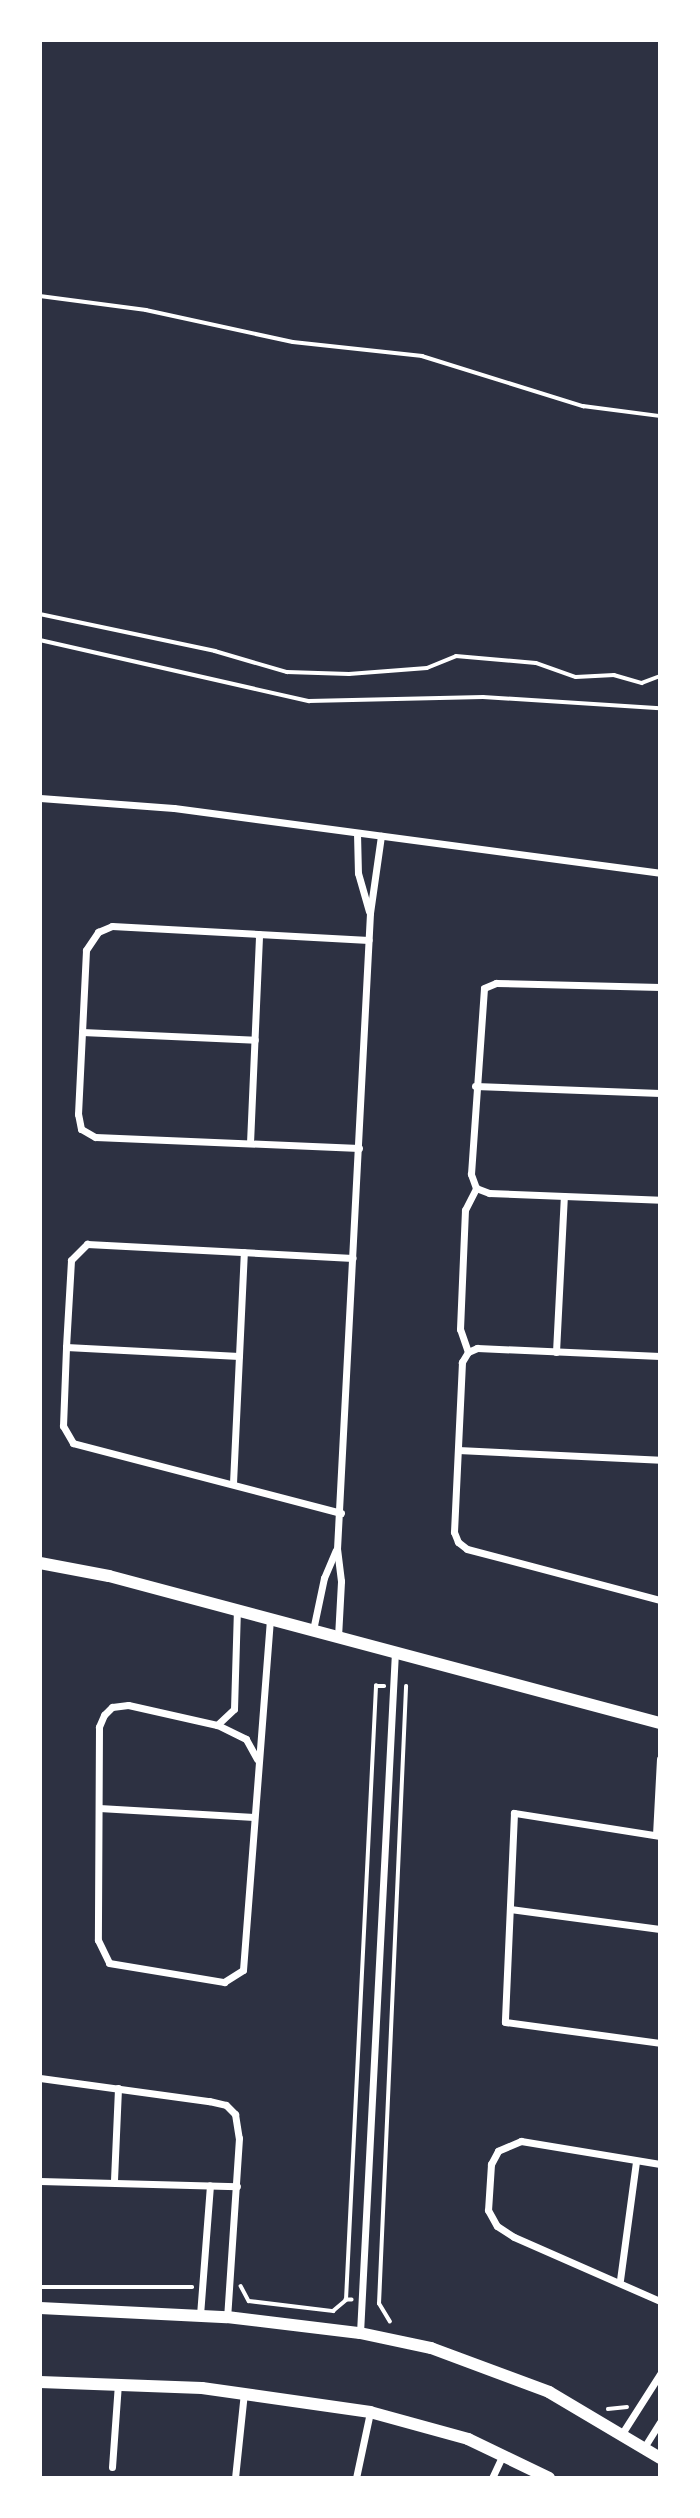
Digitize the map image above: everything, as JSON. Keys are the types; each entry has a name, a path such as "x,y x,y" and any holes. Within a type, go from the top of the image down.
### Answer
{"street":[{"path":"40,799 174,808 660,873"},
{"path":"357,833 358,873 370,913"},
{"path":"338,1637 341,1581 337,1549 341,1513 370,913 381,836"},
{"path":"359,1148 95,1136 81,1129 82,1032 86,950 98,932 113,926 369,940"},
{"path":"250,1143 260,934"},
{"path":"468,1352 460,1328 466,1210 476,1188 471,1174 475,1086 484,988 496,983 660,987"},
{"path":"82,1032 255,1041"},
{"path":"475,1086 660,1093"},
{"path":"476,1188 489,1193 660,1200"},
{"path":"556,1352 564,1196"},
{"path":"341,1513 68,1440 62,1420 70,1265 77,1249 92,1244 353,1258"},
{"path":"233,1483 244,1252"},
{"path":"66,1347 239,1356"},
{"path":"660,1356 477,1348 468,1352 463,1362 458,1450 458,1542 467,1549 660,1600"},
{"path":"458,1450 660,1460"},
{"path":"313,1630 324,1577 337,1549"},
{"path":"40,1563 237,1610 660,1723"},
{"path":"218,1725 234,1709 237,1610"},
{"path":"257,1759 246,1739 218,1725 128,1704 108,1710 99,1727 98,1945 106,1960 117,1966 224,1982 239,1975 246,1958 257,1759 270,1619"},
{"path":"360,2333 395,1652"},
{"path":"660,1759 658,1836 514,1813 505,2022 660,2043"},
{"path":"99,1808 254,1817"},
{"path":"510,1909 660,1929"},
{"path":"40,2078 209,2101 226,2105 235,2114 239,2123 237,2186 227,2317"},
{"path":"114,2180 118,2088"},
{"path":"660,2164 521,2141 498,2151 491,2164 488,2210 497,2226 620,2280 660,2301"},
{"path":"620,2280 636,2162"},
{"path":"40,2181 114,2180 237,2186"},
{"path":"200,2315 210,2185"},
{"path":"40,2308 227,2317 360,2333 486,2365 549,2392 623,2432 660,2458"},
{"path":"623,2432 660,2374"},
{"path":"40,2382 118,2383 244,2393 370,2412 452,2433 503,2454 549,2478"},
{"path":"112,2467 118,2383"},
{"path":"235,2478 244,2393"},
{"path":"356,2478 370,2412"},
{"path":"645,2446 660,2422"},
{"path":"492,2478 503,2454"}],"path":[{"path":"40,296 146,310 293,342 422,356 583,406 660,416"},
{"path":"40,614 215,651 287,672 348,674 427,668 456,656 536,663 576,677 614,675 642,683 660,676"},
{"path":"40,640 309,701 484,697 660,708"},
{"path":"228,2287 242,2286 248,2301 333,2311 346,2300"},
{"path":"40,2287 202,2287"}]}
